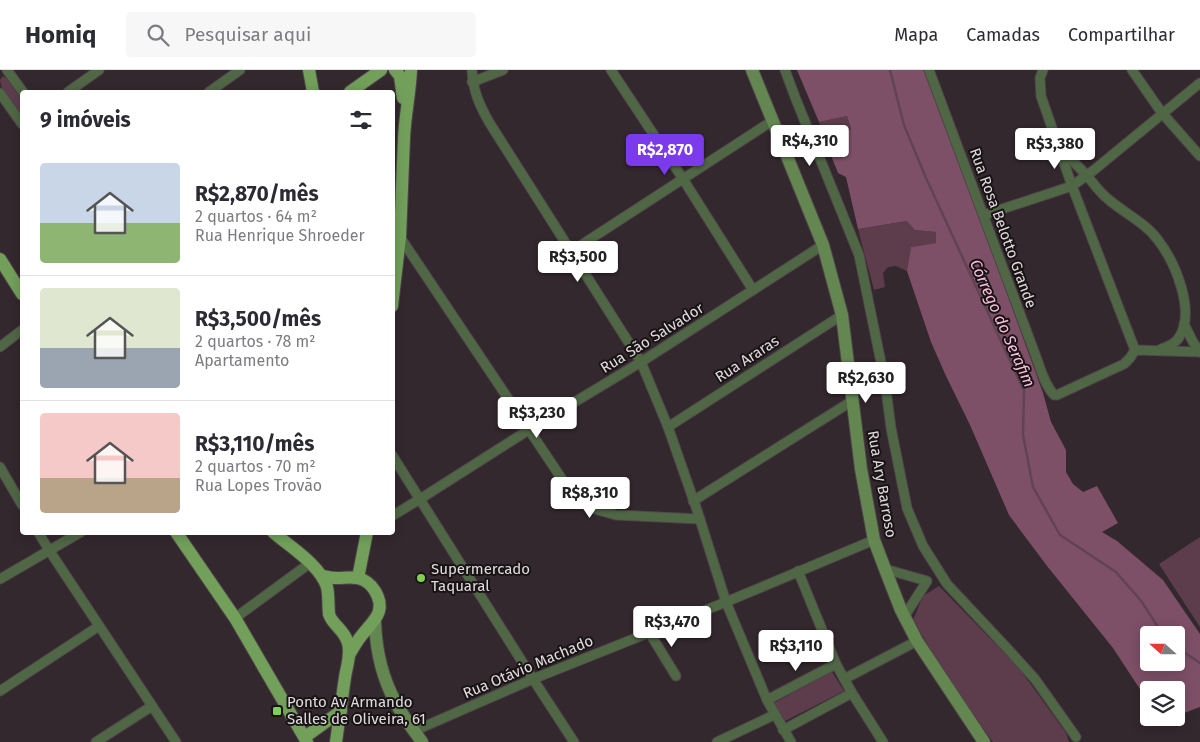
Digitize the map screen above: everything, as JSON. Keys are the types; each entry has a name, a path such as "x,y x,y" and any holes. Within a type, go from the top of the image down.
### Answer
{"main road":[{"path":"309,70 314,90"},
{"path":"353,90 381,70"},
{"path":"395,70 402,81 405,123 400,237 395,280"},
{"path":"405,123 411,70"},
{"name":"Rua Ary Barroso","path":"752,70 823,245 842,315 861,469 874,540 904,617 979,741"},
{"path":"0,259 20,291"},
{"path":"178,535 235,618 303,740 341,710"},
{"path":"277,535 310,563 322,576 327,588 330,615 335,624 343,631 348,642 349,655 336,742"},
{"path":"358,578 366,535"},
{"path":"322,576 358,578 374,588 378,596 380,606 375,622 360,638 349,655"},
{"path":"375,622 377,649 389,688 396,704 422,742"}],"street":[{"path":"7,70 22,90"},
{"path":"71,90 99,70"},
{"path":"212,90 240,70"},
{"path":"472,70 472,82 479,104 489,122 642,362 668,427 694,501 726,602 766,700 791,742"},
{"path":"472,82 503,70"},
{"path":"611,70 753,290"},
{"path":"785,70 859,255 885,382 891,428 907,508 923,546 947,584 1034,680 1076,737"},
{"name":"Rua Rosa Belotto Grande","path":"929,70 1046,382 1054,395 1124,364 1134,350"},
{"path":"1132,70 1162,113 1200,156"},
{"path":"1040,73 1041,96 1072,186 1134,350 1200,352"},
{"path":"984,215 1072,186 1200,83"},
{"path":"0,95 20,121"},
{"path":"572,251 772,121"},
{"path":"1059,147 1107,199 1132,216 1158,239 1172,263 1183,290 1185,306 1184,324 1178,339 1158,350"},
{"path":"400,237 572,494 598,510 616,515 700,519"},
{"name":"Rua São Salvador","path":"395,514 642,362 823,245"},
{"name":"Rua Araras","path":"668,427 842,315"},
{"path":"1184,324 1200,352"},
{"path":"0,347 20,332"},
{"path":"850,387 885,382"},
{"path":"694,501 852,401"},
{"path":"395,460 574,742"},
{"path":"0,467 20,502"},
{"path":"40,535 176,742"},
{"path":"0,579 76,535"},
{"name":"Rua Otávio Machado","path":"414,731 533,679 726,602 874,540"},
{"path":"235,618 310,563"},
{"path":"885,570 927,581"},
{"path":"798,571 836,664 883,742"},
{"path":"904,617 927,581 942,575"},
{"path":"0,691 99,626"},
{"path":"648,632 676,676"},
{"path":"844,679 917,641"},
{"path":"766,700 836,664"},
{"path":"783,730 852,693"},
{"path":"96,742 152,706"},
{"path":"717,742 774,715"}],"shaded area":[{"path":"797,70 926,70 1043,393 1051,422 1066,450 1066,472 1073,484 1083,492 1097,486 1118,523 1102,532 1117,541 1163,580 1200,634 1200,707 1185,713 1185,681 1140,681 1140,689 1113,648 1009,515 931,342 907,271 911,247 936,243 936,232 915,230 907,221 858,229 846,177 838,173 830,153 851,129 847,116 819,122"},
{"path":"3,76 7,79 20,97 20,117 3,94 0,80"},
{"path":"847,116 851,129 830,153 819,122"},
{"path":"908,221 915,230 936,232 936,243 911,247 907,271 896,266 888,267 883,273 885,287 874,290 858,229"},
{"path":"1200,537 1200,627 1159,564"},
{"path":"939,586 1019,668 1066,733 1069,742 993,742 949,681 913,620 923,596"},
{"path":"832,672 844,691 785,721 774,703"}],"waterway":[{"name":"Córrego do Serafim","path":"890,70 904,125 926,178 1024,391 1023,435 1033,487 1060,535 1116,572 1142,602 1157,626"},
{"name":"Córrego do Serafim","path":"1185,653 1200,663"}],"place":[{"name":"Supermercado Taquaral","path":"421,578"},
{"name":"Ponto Av Armando Salles de Oliveira, 61","path":"277,711"}]}
